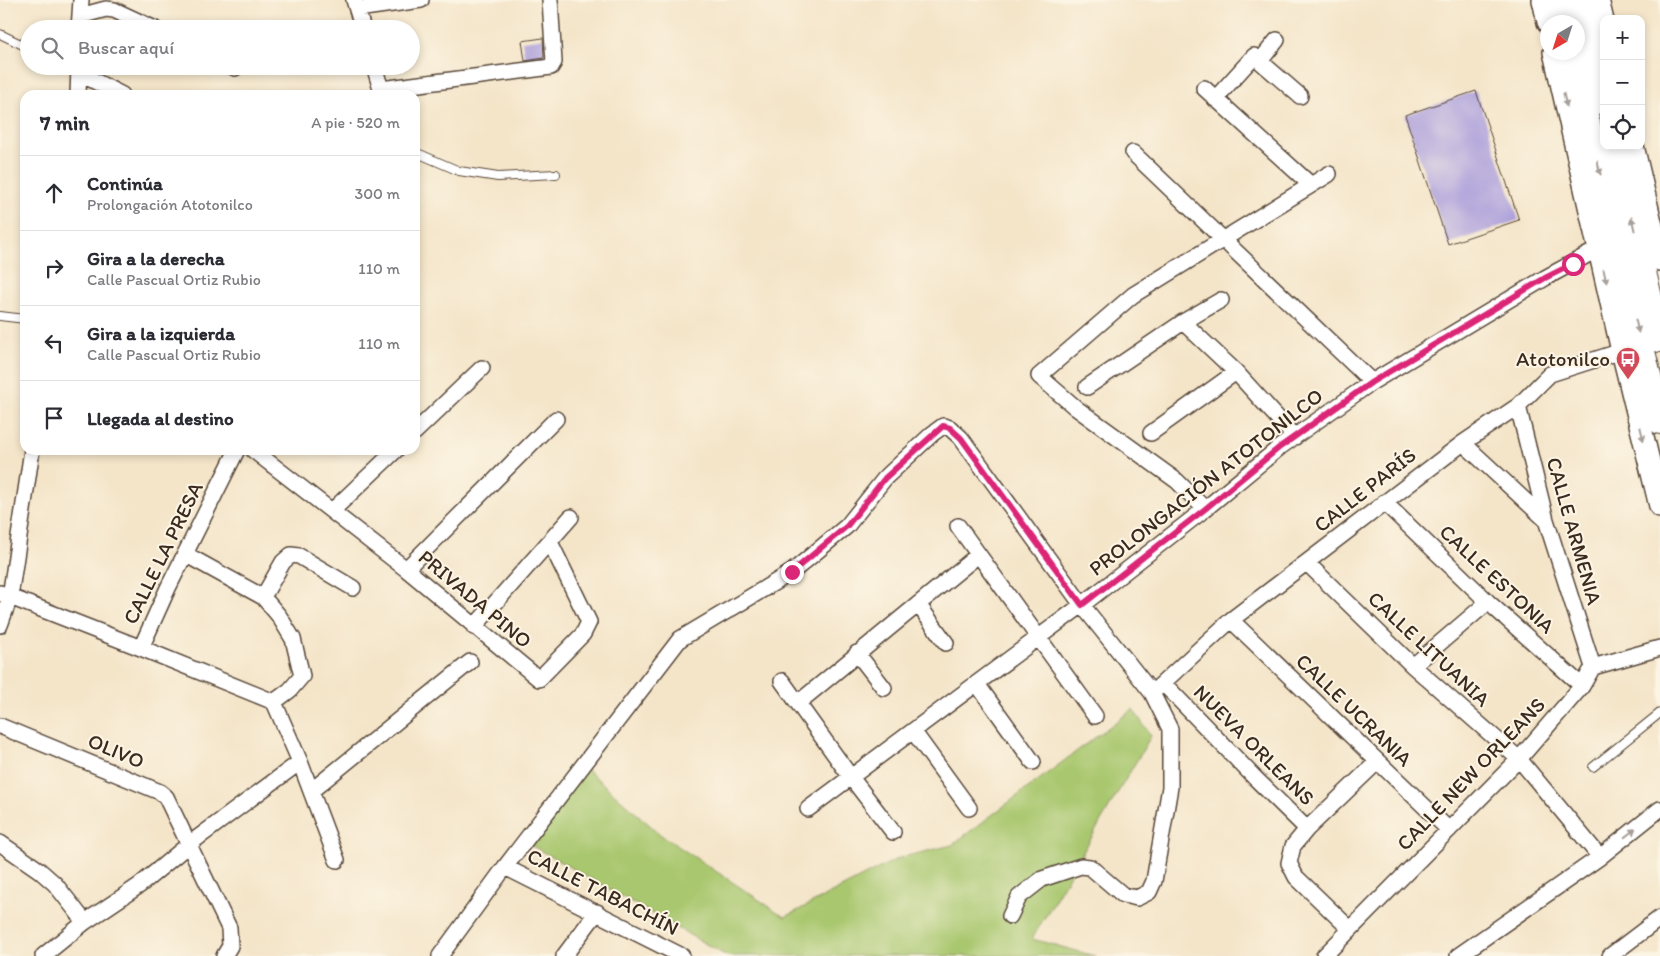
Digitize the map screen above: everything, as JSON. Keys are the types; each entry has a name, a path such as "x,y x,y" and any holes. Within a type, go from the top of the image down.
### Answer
{"main road":[{"path":"1542,0 1546,15"},
{"path":"1559,0 1562,15"},
{"path":"1579,0 1600,87"},
{"path":"1598,0 1602,15"},
{"path":"1556,60 1622,351 1660,506"},
{"path":"1573,60 1660,422"},
{"path":"1615,150 1660,340"},
{"path":"1634,150 1660,257"}],"street":[{"path":"80,20 81,0"},
{"path":"360,20 356,4 421,0"},
{"path":"396,90 551,67 554,62 550,0"},
{"path":"84,20 106,9 114,10 136,20"},
{"path":"1260,61 1277,40"},
{"path":"1216,99 1254,56 1300,96"},
{"path":"75,75 77,90"},
{"path":"86,75 113,90"},
{"path":"377,75 381,90"},
{"path":"1204,88 1311,186"},
{"path":"1133,153 1372,382"},
{"path":"1205,509 1177,481 1076,408 1039,376 1133,295 1330,174"},
{"name":"PROLONGACIÓN ATOTONILCO","path":"808,809 850,776 1039,638 1295,437 1372,382 1545,278 1588,254 1599,251"},
{"path":"1087,387 1183,322 1221,300"},
{"path":"1183,322 1236,372 1295,437"},
{"name":"CALLE PARÍS","path":"1157,688 1231,620 1463,443 1518,406 1550,374 1622,351"},
{"path":"420,427 482,368"},
{"path":"1151,433 1236,372"},
{"name":"CALLE ARMENIA","path":"1518,406 1546,520 1593,667"},
{"path":"406,569 556,419"},
{"path":"440,956 505,867 680,639 792,572 847,526 885,478 943,426 950,428 961,438 1082,605 1157,688 1170,729 1170,787 1154,881 1149,892 1137,898 1123,895 1090,867 1081,866 1042,879 1019,897 1010,916"},
{"path":"1463,443 1546,520"},
{"path":"0,625 31,455"},
{"name":"CALLE LA PRESA","path":"141,648 168,588 234,455"},
{"name":"PRIVADA PINO","path":"265,455 332,512 406,569 539,679 583,634 590,622 550,542"},
{"path":"332,512 391,455"},
{"name":"CALLE ESTONIA","path":"1384,502 1488,602 1582,686"},
{"path":"474,627 571,517"},
{"path":"958,526 1095,716"},
{"path":"185,554 263,597 279,616 293,639 302,676 290,690 274,702"},
{"path":"263,597 283,562 291,555 298,556 353,588"},
{"path":"798,703 978,555"},
{"name":"CALLE LITUANIA","path":"1306,563 1413,666 1519,759 1600,857"},
{"path":"5,595 274,702 300,762 337,860"},
{"path":"1413,666 1488,602"},
{"path":"918,604 946,643"},
{"name":"CALLE UCRANIA","path":"1231,620 1449,830"},
{"path":"1593,667 1660,648"},
{"path":"857,653 884,688"},
{"path":"311,792 470,662"},
{"name":"CALLE NEW ORLEANS","path":"1324,956 1519,759 1582,686 1593,667"},
{"path":"782,681 893,832"},
{"path":"977,684 1034,762"},
{"name":"NUEVA ORLEANS","path":"1157,688 1255,778 1307,829 1293,846 1289,863 1296,877 1350,929"},
{"name":"OLIVO","path":"0,726 160,792 166,797 229,928 230,946 224,956"},
{"path":"913,731 969,808"},
{"path":"43,956 85,922 140,885 188,845 300,762"},
{"path":"1307,829 1377,762"},
{"path":"1458,956 1600,857 1660,809"},
{"path":"0,843 39,870 55,884 85,922"},
{"name":"CALLE TABACHÍN","path":"505,867 682,956"},
{"path":"564,956 597,912"},
{"path":"1610,956 1660,918"}],"lane":[{"path":"0,34 20,44"},
{"path":"420,154 459,171 498,177 556,174"},
{"path":"0,316 20,318"},
{"path":"1593,767 1660,713"}],"green space":[{"path":"1133,709 1151,736 1032,939 1095,956 727,956 520,839 586,769 661,835 785,917 899,858 952,845"}],"building":[{"path":"543,38 544,58 525,61 522,41"},
{"path":"1476,91 1519,220 1448,244 1405,115"}],"place":[{"name":"Atotonilco","path":"1628,380"}],"route":[{"path":"792,572 847,526 885,478 943,426 950,428 961,438 1082,605 1205,509 1280,447 1372,382 1545,278 1573,264"}]}
